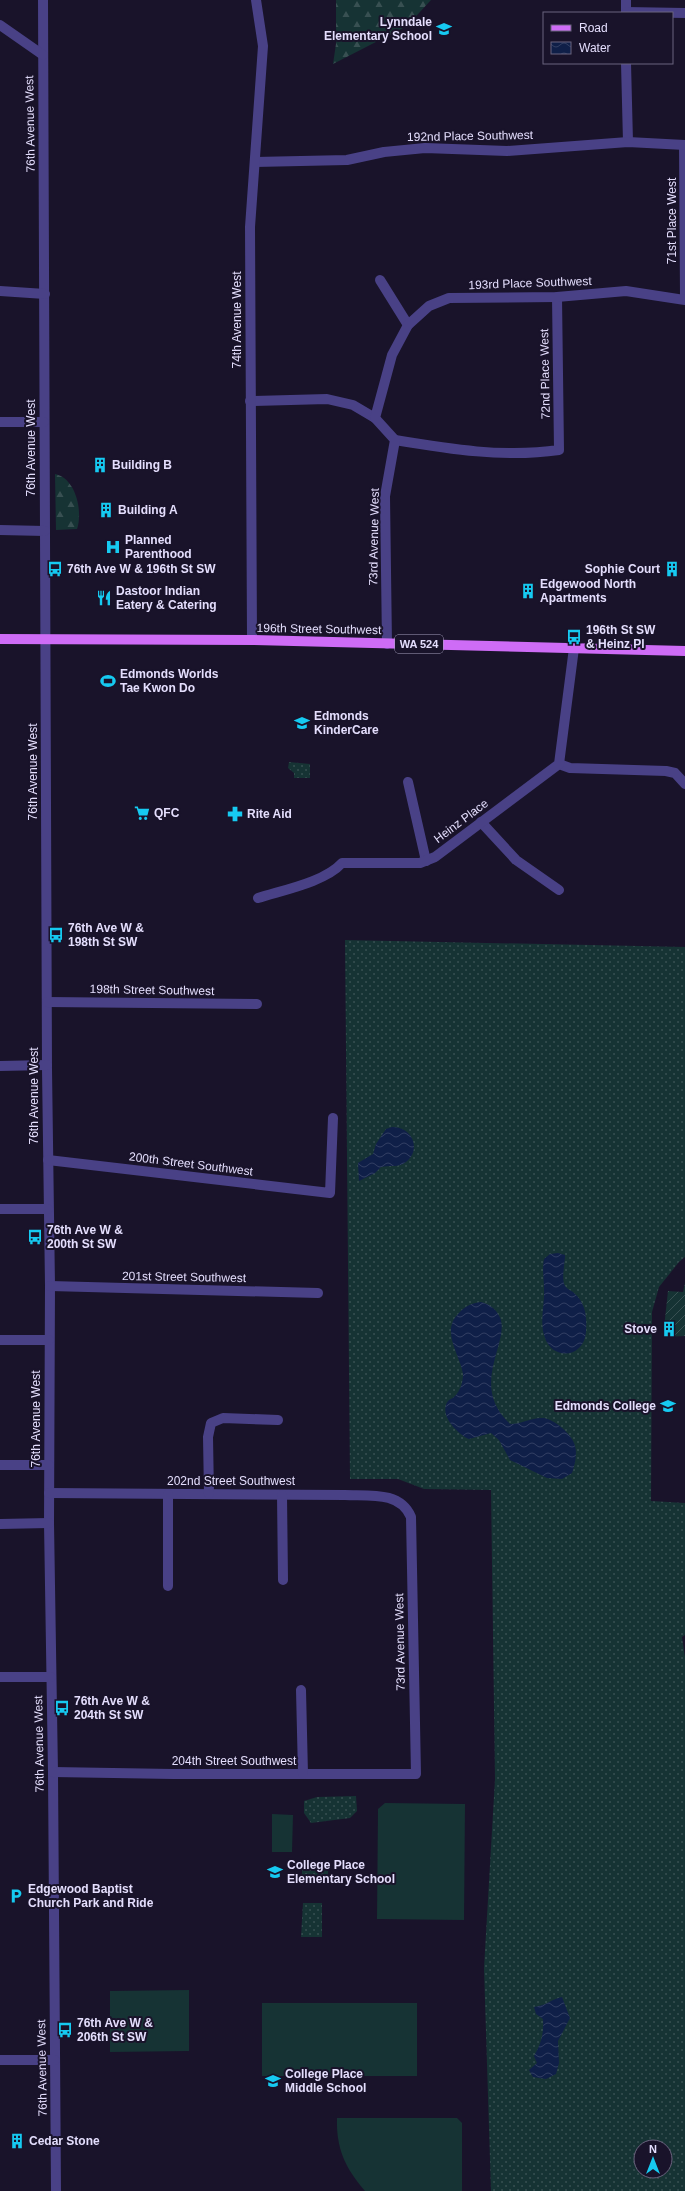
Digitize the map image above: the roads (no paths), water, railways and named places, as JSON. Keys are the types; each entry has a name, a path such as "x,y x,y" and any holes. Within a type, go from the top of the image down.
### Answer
{"main road":[{"name":"196th Street Southwest","path":"0,639 252,640 685,651"}],"street":[{"name":"76th Avenue West","path":"43,0 47,1066 50,1286 48,1523 53,1772 56,2191"},
{"name":"74th Avenue West","path":"252,640 250,227 263,46 256,0"},
{"path":"626,0 626,12"},
{"path":"673,13 685,13"},
{"path":"0,25 43,54"},
{"path":"626,64 628,142"},
{"name":"192nd Place Southwest","path":"255,162 346,160 384,152 425,148 507,151 628,142 685,145"},
{"name":"71st Place West","path":"685,145 685,297"},
{"path":"375,418 392,355 408,324 380,280"},
{"path":"0,291 45,294"},
{"name":"193rd Place Southwest","path":"408,324 429,306 449,298 557,297 626,291 685,300"},
{"name":"72nd Place West","path":"395,440 453,450 537,453 558,450 557,297"},
{"path":"250,401 327,399 353,405 375,418 395,440"},
{"path":"0,422 44,422"},
{"name":"73rd Avenue West","path":"387,644 385,496 395,440"},
{"path":"0,530 45,531"},
{"path":"574,648 559,764 570,768 661,770 678,775 685,784"},
{"name":"Heinz Place","path":"258,898 334,872 342,863 420,863 435,857 559,764"},
{"path":"408,782 426,861"},
{"path":"481,822 516,860 559,890"},
{"name":"198th Street Southwest","path":"47,1002 257,1004"},
{"path":"0,1066 47,1066"},
{"name":"200th Street Southwest","path":"48,1160 330,1193 333,1118"},
{"path":"0,1209 48,1209"},
{"name":"201st Street Southwest","path":"50,1286 318,1293"},
{"path":"0,1340 49,1340"},
{"path":"209,1494 208,1437 211,1424 223,1418 278,1420"},
{"path":"0,1465 49,1465"},
{"name":"202nd Street Southwest","path":"49,1493 388,1497 401,1502 408,1510"},
{"path":"168,1494 168,1586"},
{"path":"282,1495 283,1580"},
{"name":"73rd Avenue West","path":"408,1510 411,1517 416,1774"},
{"path":"0,1524 48,1523"},
{"path":"0,1677 51,1677"},
{"path":"301,1690 303,1774"},
{"name":"204th Street Southwest","path":"53,1772 416,1774"},
{"path":"0,2060 55,2060"}],"water":[{"path":"392,1127 400,1128 410,1135 414,1146 411,1157 403,1164 397,1166 381,1167 375,1173 359,1181 358,1163 373,1154 376,1144 386,1129"},
{"path":"558,1253 565,1255 563,1275 565,1286 581,1301 586,1316 586,1332 584,1341 580,1347 568,1353 561,1353 554,1350 549,1345 545,1338 542,1326 544,1259 550,1254"},
{"path":"481,1302 495,1309 502,1324 501,1336 491,1378 492,1393 498,1408 510,1424 543,1418 552,1421 565,1431 574,1443 576,1454 572,1473 562,1479 547,1478 510,1460 499,1440 491,1433 469,1439 465,1437 447,1418 446,1406 448,1401 454,1397 461,1387 463,1377 451,1335 451,1327 454,1320 464,1308"},
{"path":"562,1997 570,2018 558,2041 559,2063 556,2074 546,2079 533,2077 529,2070 537,2063 534,2056 542,2039 543,2029 543,2019 536,2014 534,2007"}],"place":[{"name":"Lynndale Elementary School","path":"444,29"},
{"name":"Building B","path":"100,465"},
{"name":"Building A","path":"106,510"},
{"name":"Planned Parenthood","path":"113,547"},
{"name":"76th Ave W & 196th St SW","path":"55,569"},
{"name":"Sophie Court","path":"672,569"},
{"name":"Edgewood North Apartments","path":"528,591"},
{"name":"Dastoor Indian Eatery & Catering","path":"104,598"},
{"name":"196th St SW & Heinz Pl","path":"574,637"},
{"name":"Edmonds Worlds Tae Kwon Do","path":"108,681"},
{"name":"Edmonds KinderCare","path":"302,723"},
{"name":"QFC","path":"142,813"},
{"name":"Rite Aid","path":"235,814"},
{"name":"76th Ave W & 198th St SW","path":"56,935"},
{"name":"76th Ave W & 200th St SW","path":"35,1237"},
{"name":"Stove","path":"669,1329"},
{"name":"Edmonds College","path":"668,1406"},
{"name":"76th Ave W & 204th St SW","path":"62,1708"},
{"name":"College Place Elementary School","path":"275,1872"},
{"name":"Edgewood Baptist Church Park and Ride","path":"16,1896"},
{"name":"76th Ave W & 206th St SW","path":"65,2030"},
{"name":"College Place Middle School","path":"273,2081"},
{"name":"Cedar Stone","path":"17,2141"}]}
